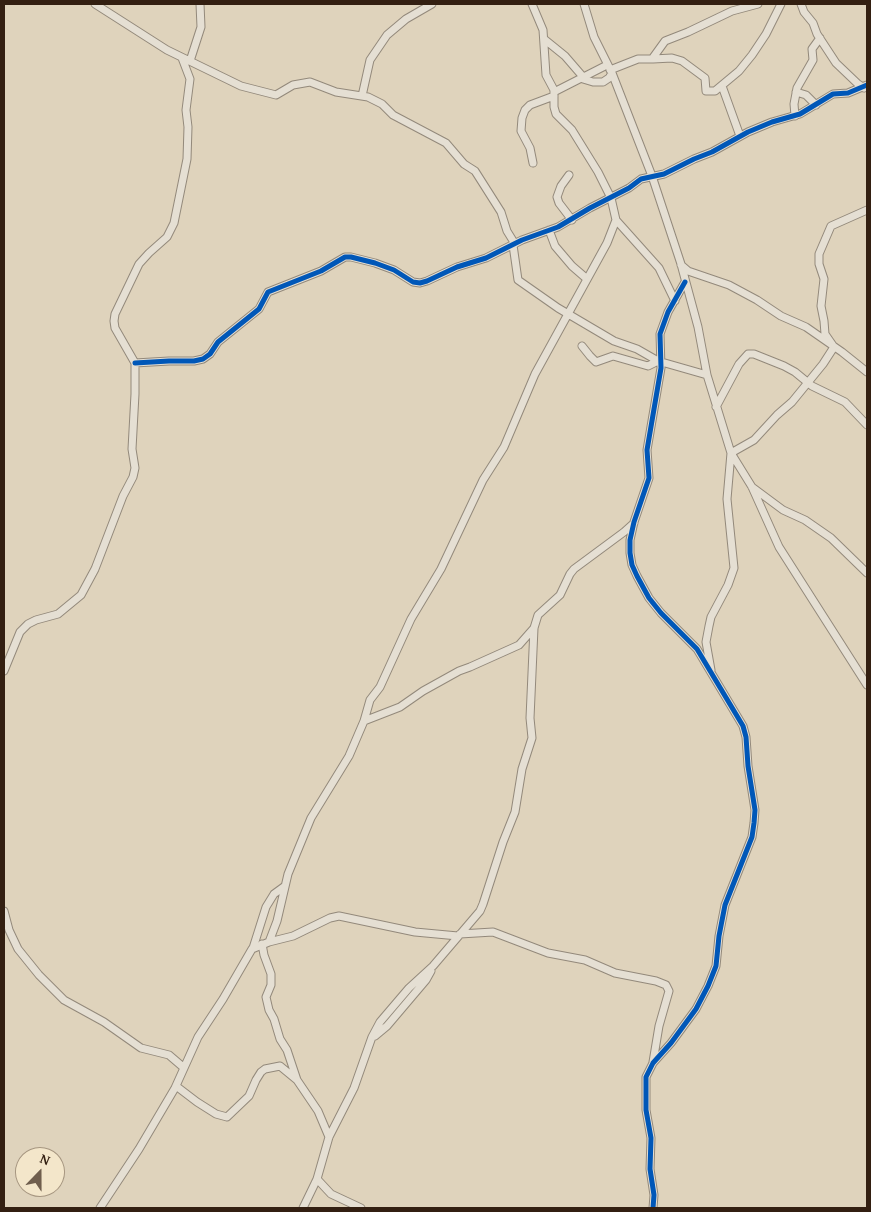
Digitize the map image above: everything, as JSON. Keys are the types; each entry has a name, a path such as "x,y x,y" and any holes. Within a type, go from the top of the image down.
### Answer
{"street":[{"path":"95,4 167,50 241,86 272,96 279,95 294,85 310,82 336,92 368,97 382,104 393,115 446,143 464,164 475,171 501,212 507,231 514,244 518,280 568,314 614,341 638,349 659,362 707,375"},
{"path":"190,61 201,28 200,4"},
{"path":"362,96 370,60 382,41 406,19 432,4"},
{"path":"532,4 541,25 544,39 546,74 554,94 556,114 572,130 598,172 611,198 616,220 659,268 675,301"},
{"path":"584,4 594,37 610,70 652,176 681,264 698,327 707,375 731,453 752,487 779,547 867,685"},
{"path":"652,59 665,41 732,11 758,4"},
{"path":"533,163 530,148 521,131 522,118 529,106 583,79 638,59 674,58 688,65 705,78 706,92 715,91 742,67 756,50 781,4"},
{"path":"801,4 804,12 813,23 815,32 836,63 858,84 865,86"},
{"path":"795,116 796,92 813,60 812,51 820,38"},
{"path":"544,39 565,56 583,79 603,82 609,78 610,70"},
{"path":"4,671 20,632 28,624 58,614 80,595 95,569 123,496 132,482 134,473 132,449 135,363 114,321 115,314 140,264 149,253 167,238 174,223 187,159 188,127 186,110 190,79 182,58"},
{"path":"722,86 740,136"},
{"path":"135,363 203,359 210,354 218,342 259,309 268,292 321,271 345,258 351,257 375,263 394,270 407,280 420,283 458,267 486,258 572,220 641,180 664,174 712,152 740,136 772,122 795,116 833,94 848,93 865,86"},
{"path":"796,92 806,95 816,105"},
{"path":"569,174 561,186 557,197 559,203 572,220"},
{"path":"834,348 833,343 827,337 824,330 821,306 824,279 820,270 819,254 831,226 867,210"},
{"path":"329,1137 318,1111 297,1080 266,1002 271,983 270,971 264,955 266,943 277,921 293,859 311,818 349,756 364,721 371,698 380,687 411,619 442,569 483,480 504,446 536,374 607,243 616,220"},
{"path":"549,230 555,246 569,263 587,279"},
{"path":"681,264 688,271 718,280 739,290 781,316 806,327 867,372"},
{"path":"653,1208 654,1195 650,1169 650,1138 645,1092 646,1077 653,1062 696,1009 708,986 716,966 725,905 752,837 755,810 745,732 736,712 697,649 661,614 637,576 632,565 630,553 630,540 634,522 649,478 647,450 659,385 660,334 668,312 685,282"},
{"path":"582,346 596,362 613,356 648,366 659,362"},
{"path":"731,453 762,433 808,383 834,348"},
{"path":"716,407 739,365 748,354 758,354 795,372 808,383 849,404 867,426"},
{"path":"711,672 706,642 709,626 711,617 728,585 734,568 727,498 731,453"},
{"path":"752,487 783,510 805,520 831,538 867,573"},
{"path":"303,1208 317,1179 329,1137 354,1088 372,1038 383,1018 409,988 433,966 480,911 503,842 516,812 522,769 532,734 530,718 534,628 536,621 542,611 560,595 572,571 624,532 634,522"},
{"path":"364,721 400,707 423,691 459,671 518,645 534,628"},
{"path":"100,1208 139,1149 176,1086 202,1028 223,999 253,948 266,908 274,894 285,885"},
{"path":"4,911 11,935 18,949 64,1000 104,1022 141,1048 169,1055 183,1067"},
{"path":"253,948 293,936 330,918 339,916 415,932 459,935 493,932 548,953 585,960 615,973 656,981 666,985 669,991 659,1026 653,1062"},
{"path":"176,1086 216,1114 227,1117 249,1096 256,1080 265,1069 277,1066 282,1067 297,1080"},
{"path":"317,1179 331,1194 361,1208"}],"cycle path":[{"path":"135,363 203,359 210,354 218,342 259,309 268,292 321,271 345,257 375,263 394,270 413,282 427,281 457,267 486,258 522,240 558,227 629,188 641,179 664,174 712,152 748,132 772,122 800,114 833,94 848,93 867,85"},
{"path":"653,1208 654,1195 650,1169 651,1138 646,1110 646,1077 653,1063 671,1043 696,1009 708,986 716,966 725,905 752,837 755,810 743,726 697,649 661,613 649,598 632,565 630,553 630,540 634,522 649,478 647,450 661,368 660,334 668,312 685,282"}]}
